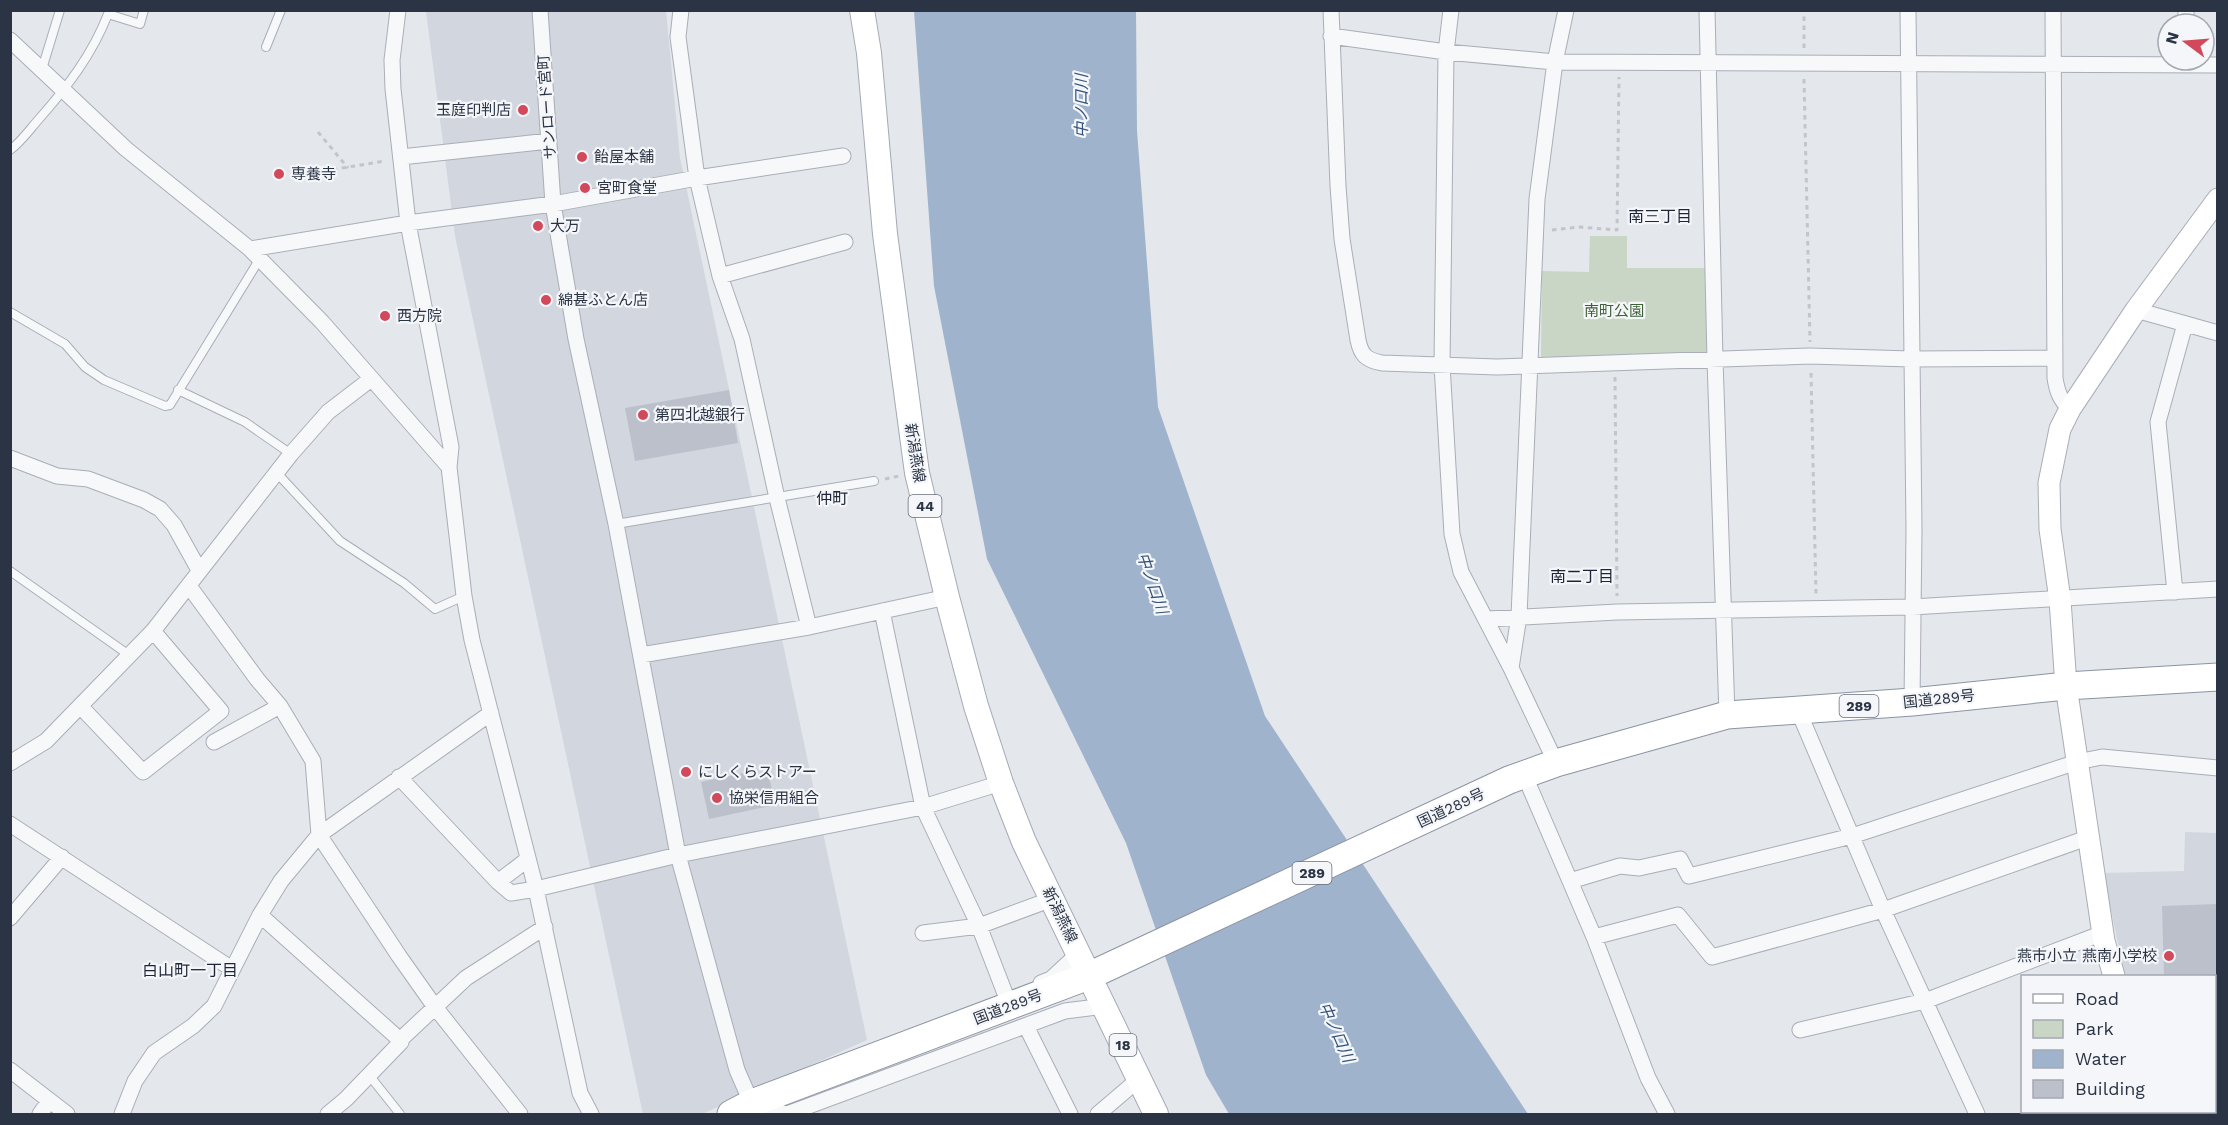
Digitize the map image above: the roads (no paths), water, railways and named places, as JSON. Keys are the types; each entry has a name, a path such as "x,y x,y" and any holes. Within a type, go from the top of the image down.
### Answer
{"highway":[{"name":"国道289号","path":"749,1108 1094,965 1517,777 1556,763 1727,715 1912,702 2066,686 2217,677"}],"main road":[{"name":"新潟燕線","path":"862,10 869,53 885,234 917,472 947,597 976,705 1001,783 1024,842 1052,899 1094,965"},
{"name":"18","path":"1094,965 1105,1006 1156,1114"}],"street":[{"path":"398,10 392,60 408,224 451,447 449,466 464,596 472,640 536,889 580,1093 587,1113"},
{"name":"サンロード宮町","path":"540,10 553,204 576,339 616,524 678,855 749,1108"},
{"path":"681,10 678,37 697,178 720,276 742,339 777,498 809,627"},
{"path":"1331,10 1341,229 1360,352 1365,358 1372,361 1442,365 1529,366 1615,361 1810,356 1911,359 2054,358"},
{"path":"1451,10 1446,52 1442,365 1454,545 1461,572 1487,619 1556,763"},
{"path":"1511,668 1519,616 1537,199 1555,62 1566,10"},
{"path":"1707,10 1715,360 1727,715"},
{"path":"1908,10 1914,530 1912,702"},
{"path":"2053,10 2054,358 2059,394 2070,409"},
{"path":"1331,36 1446,52 1555,62 2052,65 2156,63"},
{"path":"10,40 126,149 255,254 322,322 449,466"},
{"path":"401,157 549,141"},
{"path":"255,254 408,224 553,204 697,178 843,156"},
{"path":"2114,975 2103,933 2087,838 2066,686 2060,600 2050,529 2049,483 2060,429 2070,409 2136,310 2217,199"},
{"path":"720,276 845,242"},
{"path":"2136,310 2217,333"},
{"path":"2175,592 2158,422 2186,324"},
{"path":"10,763 46,741 153,631 291,454 328,412 371,379"},
{"path":"10,458 57,476 88,479 144,500 160,509 174,525 199,570"},
{"path":"189,586 257,679 280,706 314,761 319,835 435,1007 520,1114"},
{"path":"1487,619 1617,612 1912,607 2217,589"},
{"path":"641,655 809,627 947,597"},
{"path":"882,611 923,807 979,926 1006,996"},
{"path":"81,707 143,772 221,711 153,631"},
{"path":"214,742 280,706"},
{"path":"1798,710 1883,910 1977,1114"},
{"path":"122,1114 135,1081 154,1053 193,1026 214,1006 260,915 281,881 319,835 491,713"},
{"path":"1570,881 1620,866 1639,868 1680,859 1689,876 1852,836 2077,762 2102,756 2217,768"},
{"path":"399,777 511,893 678,855 923,807 1001,783"},
{"path":"1517,777 1570,881 1648,1077 1667,1114"},
{"path":"10,824 232,969"},
{"path":"1594,937 1678,915 1712,957 1883,910 2087,838"},
{"path":"10,918 62,857"},
{"path":"498,882 528,859"},
{"path":"923,933 979,926 1052,899"},
{"path":"260,915 400,1040"},
{"path":"328,1114 346,1099 402,1042 400,1040 466,978 545,927"},
{"path":"1800,1030 1925,1000 2103,933"},
{"path":"749,1108 774,1083 1094,965"},
{"path":"749,1108 785,1114 1065,1011 1105,1006"},
{"path":"1026,1026 1070,1114"},
{"path":"10,1070 44,1108 67,1114"},
{"path":"1098,1114 1139,1078"}],"lane":[{"path":"41,70 60,10"},
{"path":"10,150 64,91 83,66 108,14 140,24 144,10"},
{"path":"266,47 281,10"},
{"path":"10,312 65,344 85,367 104,380 165,406 170,405 255,254"},
{"path":"178,390 246,422 291,454"},
{"path":"276,472 340,541 404,583 435,609 464,596"},
{"path":"616,524 874,481"},
{"path":"10,571 129,655"},
{"path":"369,1075 400,1114"}],"water":[{"name":"中ノ口川","path":"914,11 1136,11 1137,131 1158,407 1265,716 1528,1114 1229,1114 1206,1075 1126,843 987,559 934,286"}],"place":[{"name":"玉庭印判店","path":"523,110"},
{"name":"飴屋本舗","path":"582,157"},
{"name":"専養寺","path":"279,174"},
{"name":"宮町食堂","path":"585,188"},
{"name":"大万","path":"538,226"},
{"name":"綿甚ふとん店","path":"546,300"},
{"name":"西方院","path":"385,316"},
{"name":"第四北越銀行","path":"643,415"},
{"name":"にしくらストアー","path":"686,772"},
{"name":"協栄信用組合","path":"717,798"},
{"name":"燕市小立 燕南小学校","path":"2169,956"}],"district":[{"name":"南三丁目","path":"1660,216"},
{"name":"仲町","path":"832,498"},
{"name":"南二丁目","path":"1582,576"},
{"name":"白山町一丁目","path":"190,970"}],"park label":[{"name":"南町公園","path":"1614,311"}]}
